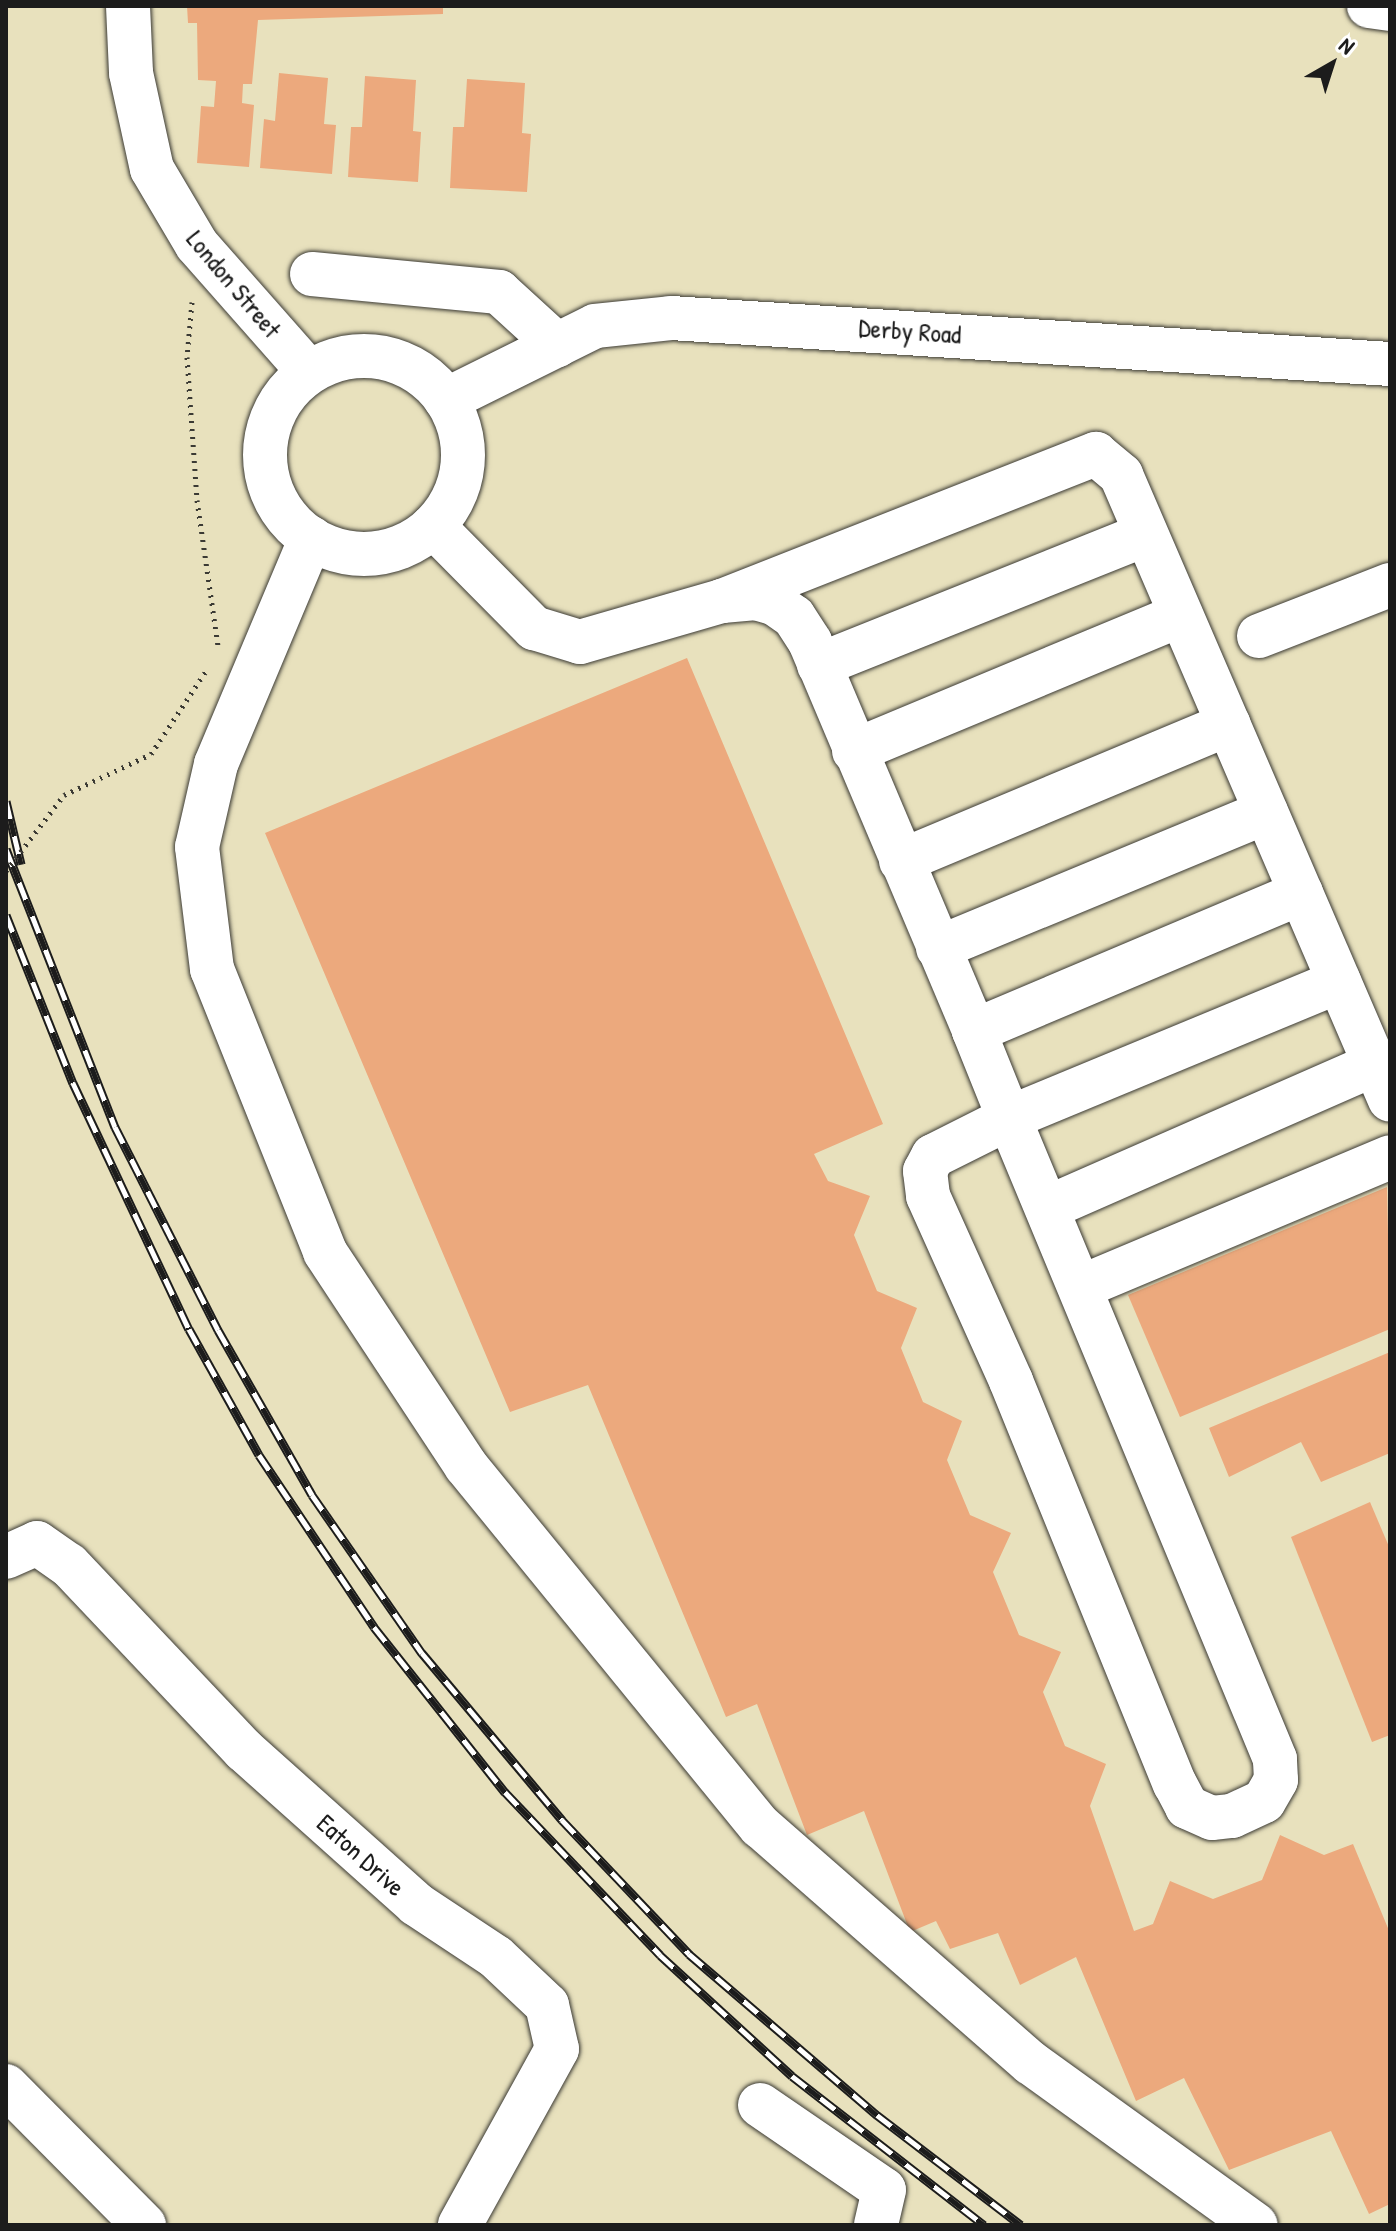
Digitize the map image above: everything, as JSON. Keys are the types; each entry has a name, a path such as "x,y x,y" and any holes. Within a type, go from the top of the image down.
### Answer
{"street":[{"name":"London Street","path":"128,6 131,73 152,169 197,245 309,372"},
{"path":"1369,6 1390,9"},
{"path":"312,274 499,292 557,345"},
{"name":"Derby Road","path":"446,400 595,326 671,318 730,319 1390,364"},
{"path":"368,355 398,361 425,376 446,400 460,431 462,465 453,498 433,526 387,551 334,550 311,538 286,517 270,487 264,455 269,423 285,393 309,372 337,359 368,355"},
{"path":"433,526 534,628 580,642 722,601 1096,454 1121,475 1382,1082 1047,1208"},
{"path":"819,665 1146,534"},
{"path":"311,538 216,764 197,847 212,969 325,1252 466,1466 760,1826 1031,2063 1256,2225"},
{"path":"1259,636 1390,585"},
{"path":"722,601 756,598 774,603 794,617 819,665 854,751 974,1031 1009,1118 1081,1287 1275,1759 1276,1780 1264,1801 1232,1816 1212,1818 1187,1807 1175,1784 1011,1381 928,1196 925,1171 933,1156 1009,1118 1339,981"},
{"path":"854,751 1181,615"},
{"path":"901,861 1229,724"},
{"path":"938,948 1266,812"},
{"path":"974,1031 1301,893"},
{"path":"1081,1287 1390,1157"},
{"name":"Eaton Drive","path":"6,1557 37,1543 69,1565 244,1750 416,1904 496,1957 547,2005 557,2049 460,2225"},
{"path":"6,2086 144,2225"},
{"path":"760,2105 884,2190 877,2220"}],"path":[{"path":"197,245 187,357 197,500 219,652"},
{"path":"6,871 64,795 151,754 211,665"}],"building":[{"path":"187,6 443,6 443,14 258,20 252,84 243,84 242,103 254,105 249,167 197,163 201,106 214,107 216,81 198,80 197,23 188,23"},
{"path":"279,73 328,78 324,124 336,125 332,174 260,168 264,119 275,121"},
{"path":"365,76 416,80 413,131 421,132 418,182 348,177 351,127 362,127"},
{"path":"467,79 525,83 522,133 531,134 527,192 450,188 453,127 464,127"},
{"path":"687,658 883,1124 814,1154 828,1181 870,1196 854,1235 877,1291 917,1308 901,1348 923,1402 962,1421 947,1460 970,1515 1011,1533 993,1572 1019,1635 1061,1652 1043,1692 1065,1746 1106,1764 1090,1806 1134,1931 1153,1924 1170,1881 1213,1899 1262,1880 1280,1835 1324,1855 1353,1844 1390,1933 1390,2204 1369,2214 1331,2131 1229,2170 1184,2078 1136,2101 1076,1957 1020,1985 998,1933 950,1949 936,1921 910,1932 864,1811 807,1835 757,1704 726,1717 588,1385 510,1412 265,833"},
{"path":"1387,1187 1390,1329 1180,1417 1128,1295"},
{"path":"1390,1352 1390,1453 1321,1482 1301,1442 1229,1477 1209,1428"},
{"path":"1370,1502 1390,1549 1390,1735 1372,1742 1291,1537"}],"railway":[{"path":"6,801 21,864"},
{"path":"6,849 115,1127 218,1330 312,1495 422,1653 562,1820 689,1954 877,2115 1021,2225"},
{"path":"6,915 73,1083 189,1329 259,1455 374,1627 505,1792 660,1955 792,2076 984,2225"}]}
